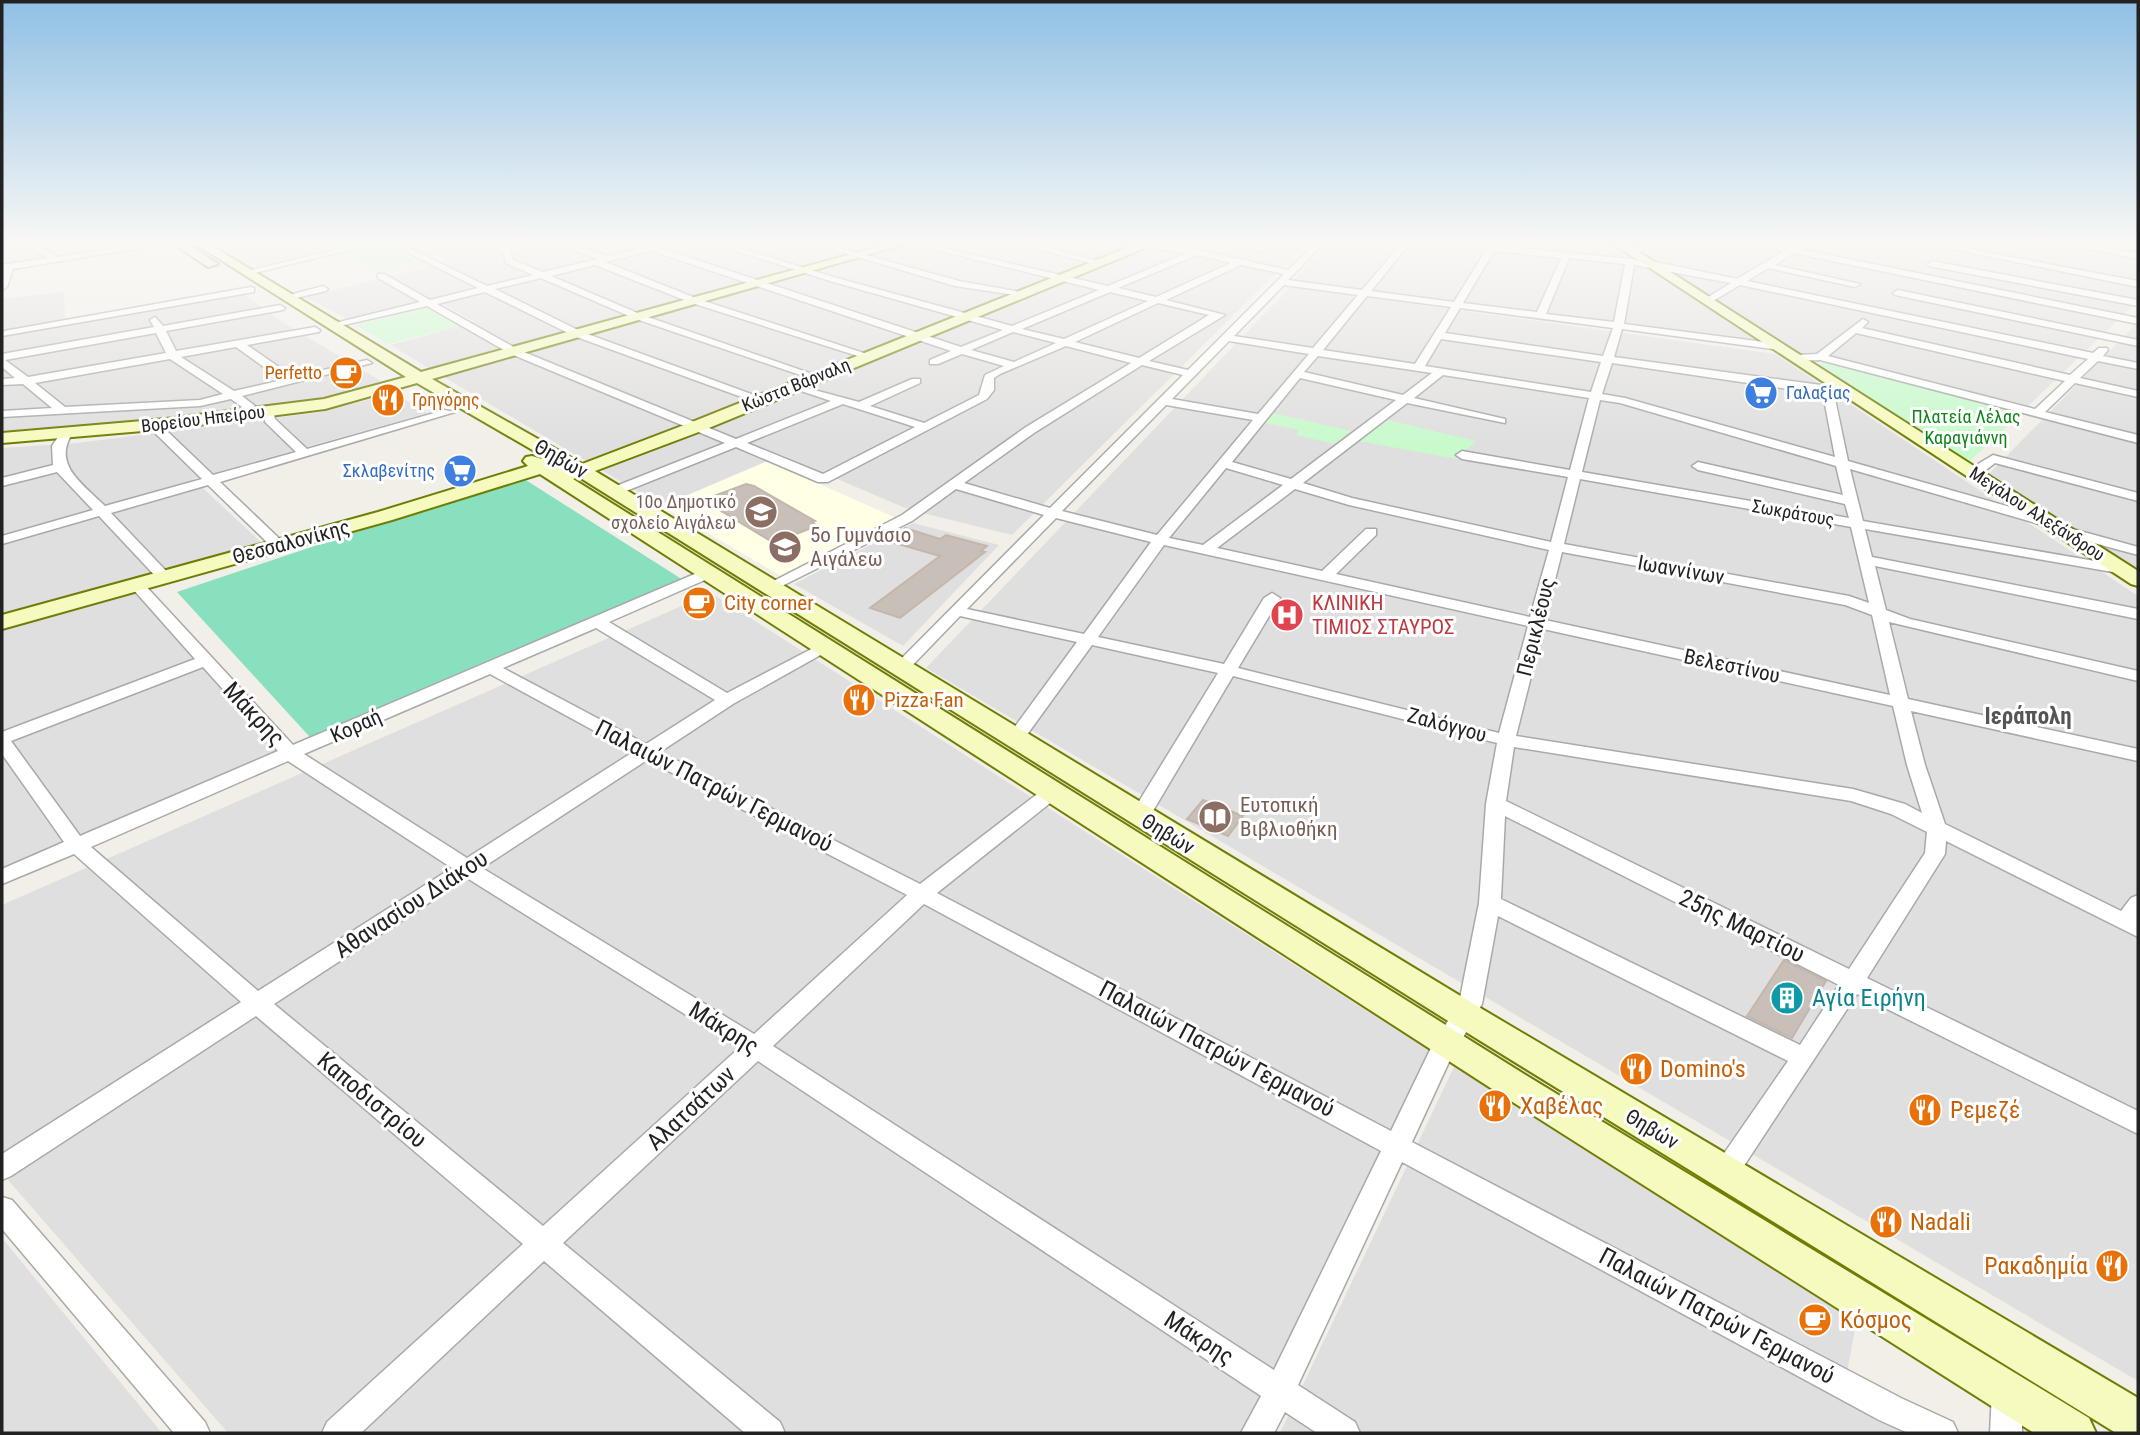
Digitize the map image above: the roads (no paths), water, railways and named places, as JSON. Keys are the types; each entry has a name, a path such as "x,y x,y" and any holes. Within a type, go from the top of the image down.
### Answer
{"main road":[{"name":"Θηβών","path":"293,310 315,330 449,412 560,472 616,491 1140,816 1457,1029 2074,1433"},
{"name":"Θηβών","path":"301,310 335,326 421,379 709,573 1052,792 1457,1029 1725,1173 2138,1422"},
{"name":"Βορείου Ηπείρου","path":"2,438 166,424 325,404 402,385 665,310"},
{"name":"Κώστα Βάρναλη","path":"560,472 698,426 980,310"},
{"name":"Μεγάλου Αλεξάνδρου","path":"1722,310 2131,575"},
{"name":"Θεσσαλονίκης","path":"2,622 420,506 560,472"}],"street":[{"path":"3,335 143,310"},
{"path":"149,310 173,356 248,407 243,414"},
{"path":"2,360 248,310"},
{"path":"335,326 401,310"},
{"path":"442,310 515,352 823,479 983,397 988,390 992,374 1136,310"},
{"path":"531,310 579,334 758,400"},
{"path":"623,310 816,377"},
{"path":"721,310 868,356"},
{"path":"834,310 914,337 1015,366"},
{"path":"943,310 1190,374"},
{"path":"934,362 1059,310"},
{"path":"1194,310 1244,319"},
{"path":"900,668 1253,310"},
{"path":"1015,739 1160,540 1352,310"},
{"path":"1419,367 1452,310"},
{"path":"1494,310 1780,347"},
{"path":"1540,317 1543,310"},
{"name":"Περικλέους","path":"1258,1433 1439,1057 1470,1004 1490,903 1496,804 1506,740 1596,395 1609,359 1621,310"},
{"path":"1872,310 2138,366"},
{"path":"1980,310 2138,343"},
{"path":"2091,310 2137,319"},
{"path":"1820,357 1877,311"},
{"path":"769,587 907,518 1030,430 1216,315"},
{"path":"2037,414 2137,319"},
{"path":"1854,329 2138,394"},
{"path":"2,382 26,382 315,330"},
{"path":"1437,335 1828,391 1847,391"},
{"path":"1227,338 1596,395 1842,463 2138,551"},
{"path":"239,344 291,381"},
{"path":"1796,358 1820,357 2138,439"},
{"path":"2,360 63,411"},
{"path":"2,414 182,405 232,396 367,363"},
{"path":"1206,550 1442,371"},
{"path":"1297,374 1501,421"},
{"path":"2,394 26,382"},
{"path":"859,406 916,382"},
{"path":"796,386 926,427"},
{"path":"1725,1173 1804,1058 1935,854 1937,829 1916,765 1878,613 1842,463 1828,391"},
{"path":"616,491 841,401"},
{"path":"1164,401 1261,418"},
{"path":"269,411 269,420 305,454"},
{"path":"2,540 449,412"},
{"path":"166,424 160,432 279,546"},
{"path":"65,434 58,446 60,467 164,577"},
{"name":"Σωκράτους","path":"1462,455 2131,575"},
{"path":"1973,473 1993,459 2138,497"},
{"name":"Ιωαννίνων","path":"1223,463 1349,501 1556,547 1849,601 1866,605 1878,613 1905,623 2138,676"},
{"path":"1698,466 1851,501"},
{"path":"2,482 60,467"},
{"name":"Βελεστίνου","path":"955,485 1160,540 2138,755"},
{"path":"1326,576 1371,532"},
{"path":"1865,560 2138,614"},
{"name":"Κοραή","path":"2,877 292,755 709,573"},
{"name":"Μάκρης","path":"137,585 292,755 467,868 756,1047 1345,1433"},
{"path":"1140,816 1272,598"},
{"name":"Ζαλόγγου","path":"957,611 1228,670 1506,740 1853,795 1898,809 2131,926"},
{"path":"596,621 727,700"},
{"name":"Αθανασίου Διάκου","path":"2,1168 727,700 825,648"},
{"path":"2,740 205,661"},
{"name":"Παλαιών Πατρών Γερμανού","path":"490,667 646,752 1398,1145 1878,1402 1942,1433"},
{"name":"Καποδιστρίου","path":"2,740 76,845 257,1003 769,1433"},
{"name":"Αλατσάτων","path":"338,1433 922,894 1052,792"},
{"name":"25ης Μαρτίου","path":"1496,804 2138,1123"},
{"path":"1490,903 1804,1058"},
{"path":"2131,926 2138,903"},
{"path":"2,1209 194,1433"},
{"path":"2006,1433 2007,1391"}],"place":[{"name":"Perfetto","path":"346,373"},
{"name":"Γαλαξίας","path":"1761,393"},
{"name":"Γρηγόρης","path":"388,400"},
{"name":"Σκλαβενίτης","path":"460,471"},
{"name":"10ο Δημοτικό σχολείο Αιγάλεω","path":"761,512"},
{"name":"5ο Γυμνάσιο Αιγάλεω","path":"785,547"},
{"name":"City corner","path":"699,603"},
{"name":"ΚΛΙΝΙΚΗ ΤΙΜΙΟΣ ΣΤΑΥΡΟΣ","path":"1287,615"},
{"name":"Pizza Fan","path":"859,700"},
{"name":"Ευτοπική Βιβλιοθήκη","path":"1215,817"},
{"name":"Αγία Ειρήνη","path":"1787,998"},
{"name":"Domino's","path":"1636,1069"},
{"name":"Χαβέλας","path":"1495,1106"},
{"name":"Ρεμεζέ","path":"1925,1110"},
{"name":"Nadali","path":"1886,1222"},
{"name":"Ρακαδημία","path":"2112,1266"},
{"name":"Κόσμος","path":"1815,1320"}],"district":[{"name":"Ιεράπολη","path":"2028,716"}],"park label":[{"name":"Πλατεία Λέλας Καραγιάννη","path":"1966,427"}]}
